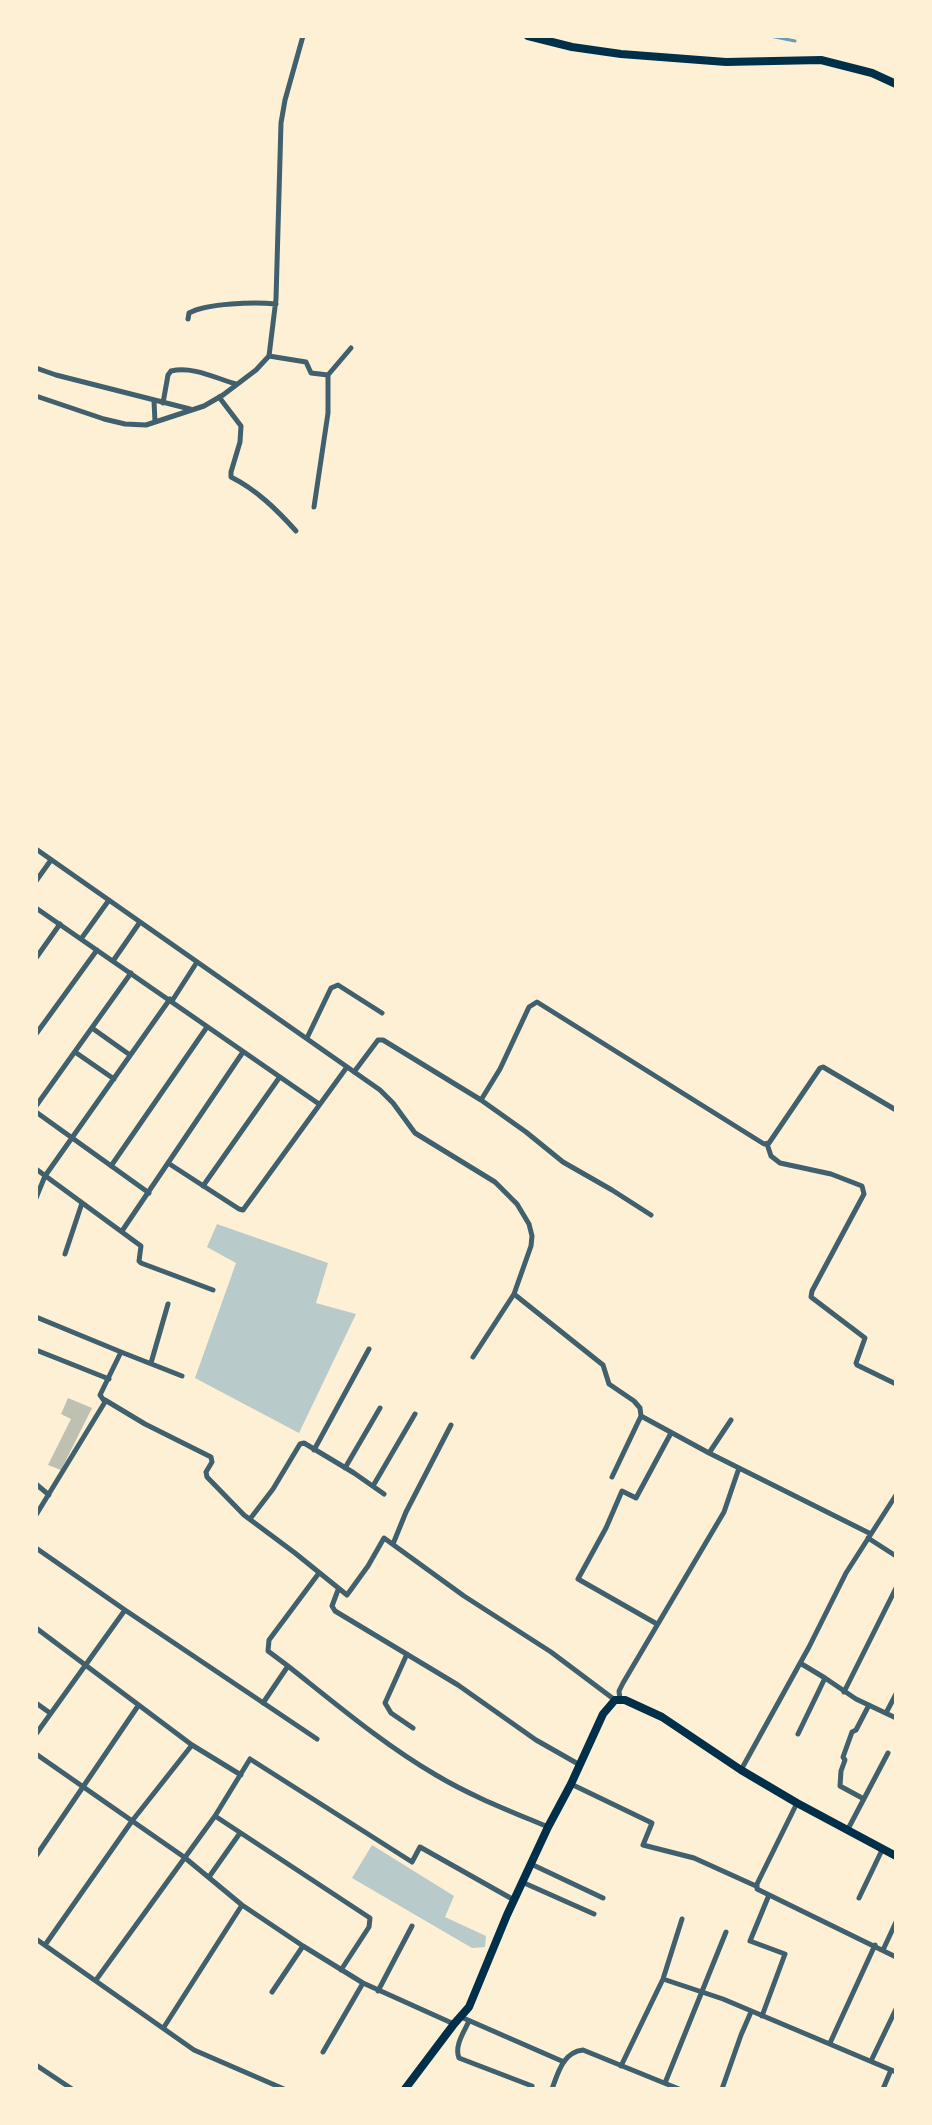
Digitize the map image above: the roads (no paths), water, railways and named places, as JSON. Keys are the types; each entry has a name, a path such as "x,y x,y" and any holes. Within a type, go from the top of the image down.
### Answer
{"main road":[{"path":"528,36 572,47 621,54 726,62 821,60 872,74 896,84"},
{"path":"405,2089 472,2000 548,1827 571,1784 603,1714 618,1700 662,1717 741,1770 797,1803 896,1855"}],"street":[{"path":"36,396 125,424 146,424 204,406 256,370 269,356 276,304 280,123 303,36"},
{"path":"188,319 189,313 200,309 237,304 276,304"},
{"path":"314,507 328,413 328,375 351,348"},
{"path":"269,356 306,363 311,373 328,375"},
{"path":"36,368 191,410"},
{"path":"163,403 168,375 171,371 201,373 236,384"},
{"path":"219,397 241,426 240,442 231,477 270,504 296,531"},
{"path":"154,401 155,422"},
{"path":"36,849 388,1097 415,1133 495,1182 525,1215 532,1236 531,1246 514,1294 473,1357"},
{"path":"36,881 51,860"},
{"path":"81,939 109,900"},
{"path":"36,908 319,1104"},
{"path":"113,961 140,922"},
{"path":"36,958 60,924"},
{"path":"36,1034 97,950"},
{"path":"36,1198 45,1176 197,962"},
{"path":"36,1106 130,973"},
{"path":"307,1038 334,986 338,985 382,1013"},
{"path":"481,1100 500,1069 530,1007 537,1002 767,1144 771,1156 780,1163 831,1174 862,1186 864,1194 812,1291 812,1297 865,1338 857,1365 896,1384"},
{"path":"92,1028 130,1055"},
{"path":"111,1166 207,1028"},
{"path":"354,1072 381,1039 481,1100 526,1132 562,1162 651,1215"},
{"path":"75,1052 114,1079"},
{"path":"122,1231 243,1052"},
{"path":"168,1163 243,1210 347,1067"},
{"path":"767,1144 820,1068 826,1068 896,1110"},
{"path":"202,1186 279,1078"},
{"path":"36,1112 148,1193"},
{"path":"36,1169 141,1246 139,1261 141,1263 213,1290"},
{"path":"65,1254 82,1203"},
{"path":"514,1294 603,1365 609,1384 634,1401 640,1408 641,1416 612,1478"},
{"path":"151,1363 168,1304"},
{"path":"36,1317 182,1376"},
{"path":"314,1450 369,1349"},
{"path":"36,1350 109,1379"},
{"path":"121,1352 100,1395 146,1424 211,1457 212,1462 206,1472 207,1476 239,1511 338,1590 349,1595 384,1538 618,1700 619,1691 724,1512 739,1468"},
{"path":"36,1515 105,1400"},
{"path":"345,1468 380,1408"},
{"path":"374,1486 415,1414"},
{"path":"641,1416 869,1536 896,1556"},
{"path":"709,1453 731,1420"},
{"path":"393,1544 406,1512 451,1425"},
{"path":"657,1624 578,1579 606,1528 622,1491 636,1498 671,1433"},
{"path":"250,1519 273,1489 297,1446 304,1443 384,1494"},
{"path":"36,1484 49,1495"},
{"path":"741,1770 800,1663 834,1594 896,1495"},
{"path":"36,1548 317,1739"},
{"path":"320,1574 269,1640 268,1651 369,1731 436,1775 481,1798 548,1827"},
{"path":"844,1692 896,1588"},
{"path":"338,1590 332,1606 335,1611 458,1685 536,1740 580,1765"},
{"path":"36,1734 125,1610"},
{"path":"36,1628 192,1745 241,1775"},
{"path":"407,1654 385,1703 391,1713 413,1728"},
{"path":"800,1663 844,1692 896,1718"},
{"path":"263,1702 288,1666"},
{"path":"798,1734 825,1678"},
{"path":"886,1713 896,1694"},
{"path":"36,1703 50,1713"},
{"path":"864,1798 840,1786 840,1780 845,1760 843,1757 852,1732 856,1730 869,1705"},
{"path":"36,1856 138,1706"},
{"path":"45,1945 132,1821 192,1745"},
{"path":"848,1829 888,1753"},
{"path":"36,1754 184,1857 242,1905 303,1946 378,1991 454,2024"},
{"path":"96,1980 214,1816 250,1759 412,1862 420,1847 514,1900"},
{"path":"571,1784 652,1823 643,1845 694,1858 896,1957"},
{"path":"756,1888 797,1803"},
{"path":"214,1816 370,1918 369,1927 341,1970"},
{"path":"209,1877 240,1833"},
{"path":"859,1898 883,1848"},
{"path":"531,1864 603,1898"},
{"path":"522,1882 594,1914"},
{"path":"762,2016 785,1954 750,1941 769,1895"},
{"path":"164,2027 242,1905"},
{"path":"621,2066 663,1979 682,1919"},
{"path":"883,1950 896,1922"},
{"path":"378,1991 412,1926"},
{"path":"665,2083 726,1932"},
{"path":"36,1939 194,2049 284,2089"},
{"path":"830,2043 875,1945"},
{"path":"272,1992 303,1946"},
{"path":"663,1979 702,1991 894,2071 883,2089"},
{"path":"323,2052 363,1983"},
{"path":"871,2061 896,2008"},
{"path":"722,2089 751,2012"},
{"path":"460,2017 564,2062"},
{"path":"470,2021 458,2044 459,2058 532,2086"},
{"path":"552,2089 564,2062 571,2053 583,2050 679,2089"},
{"path":"36,2065 72,2089"},
{"path":"59,2089 64,2084"}],"waterway":[{"path":"770,36 795,41"}]}
